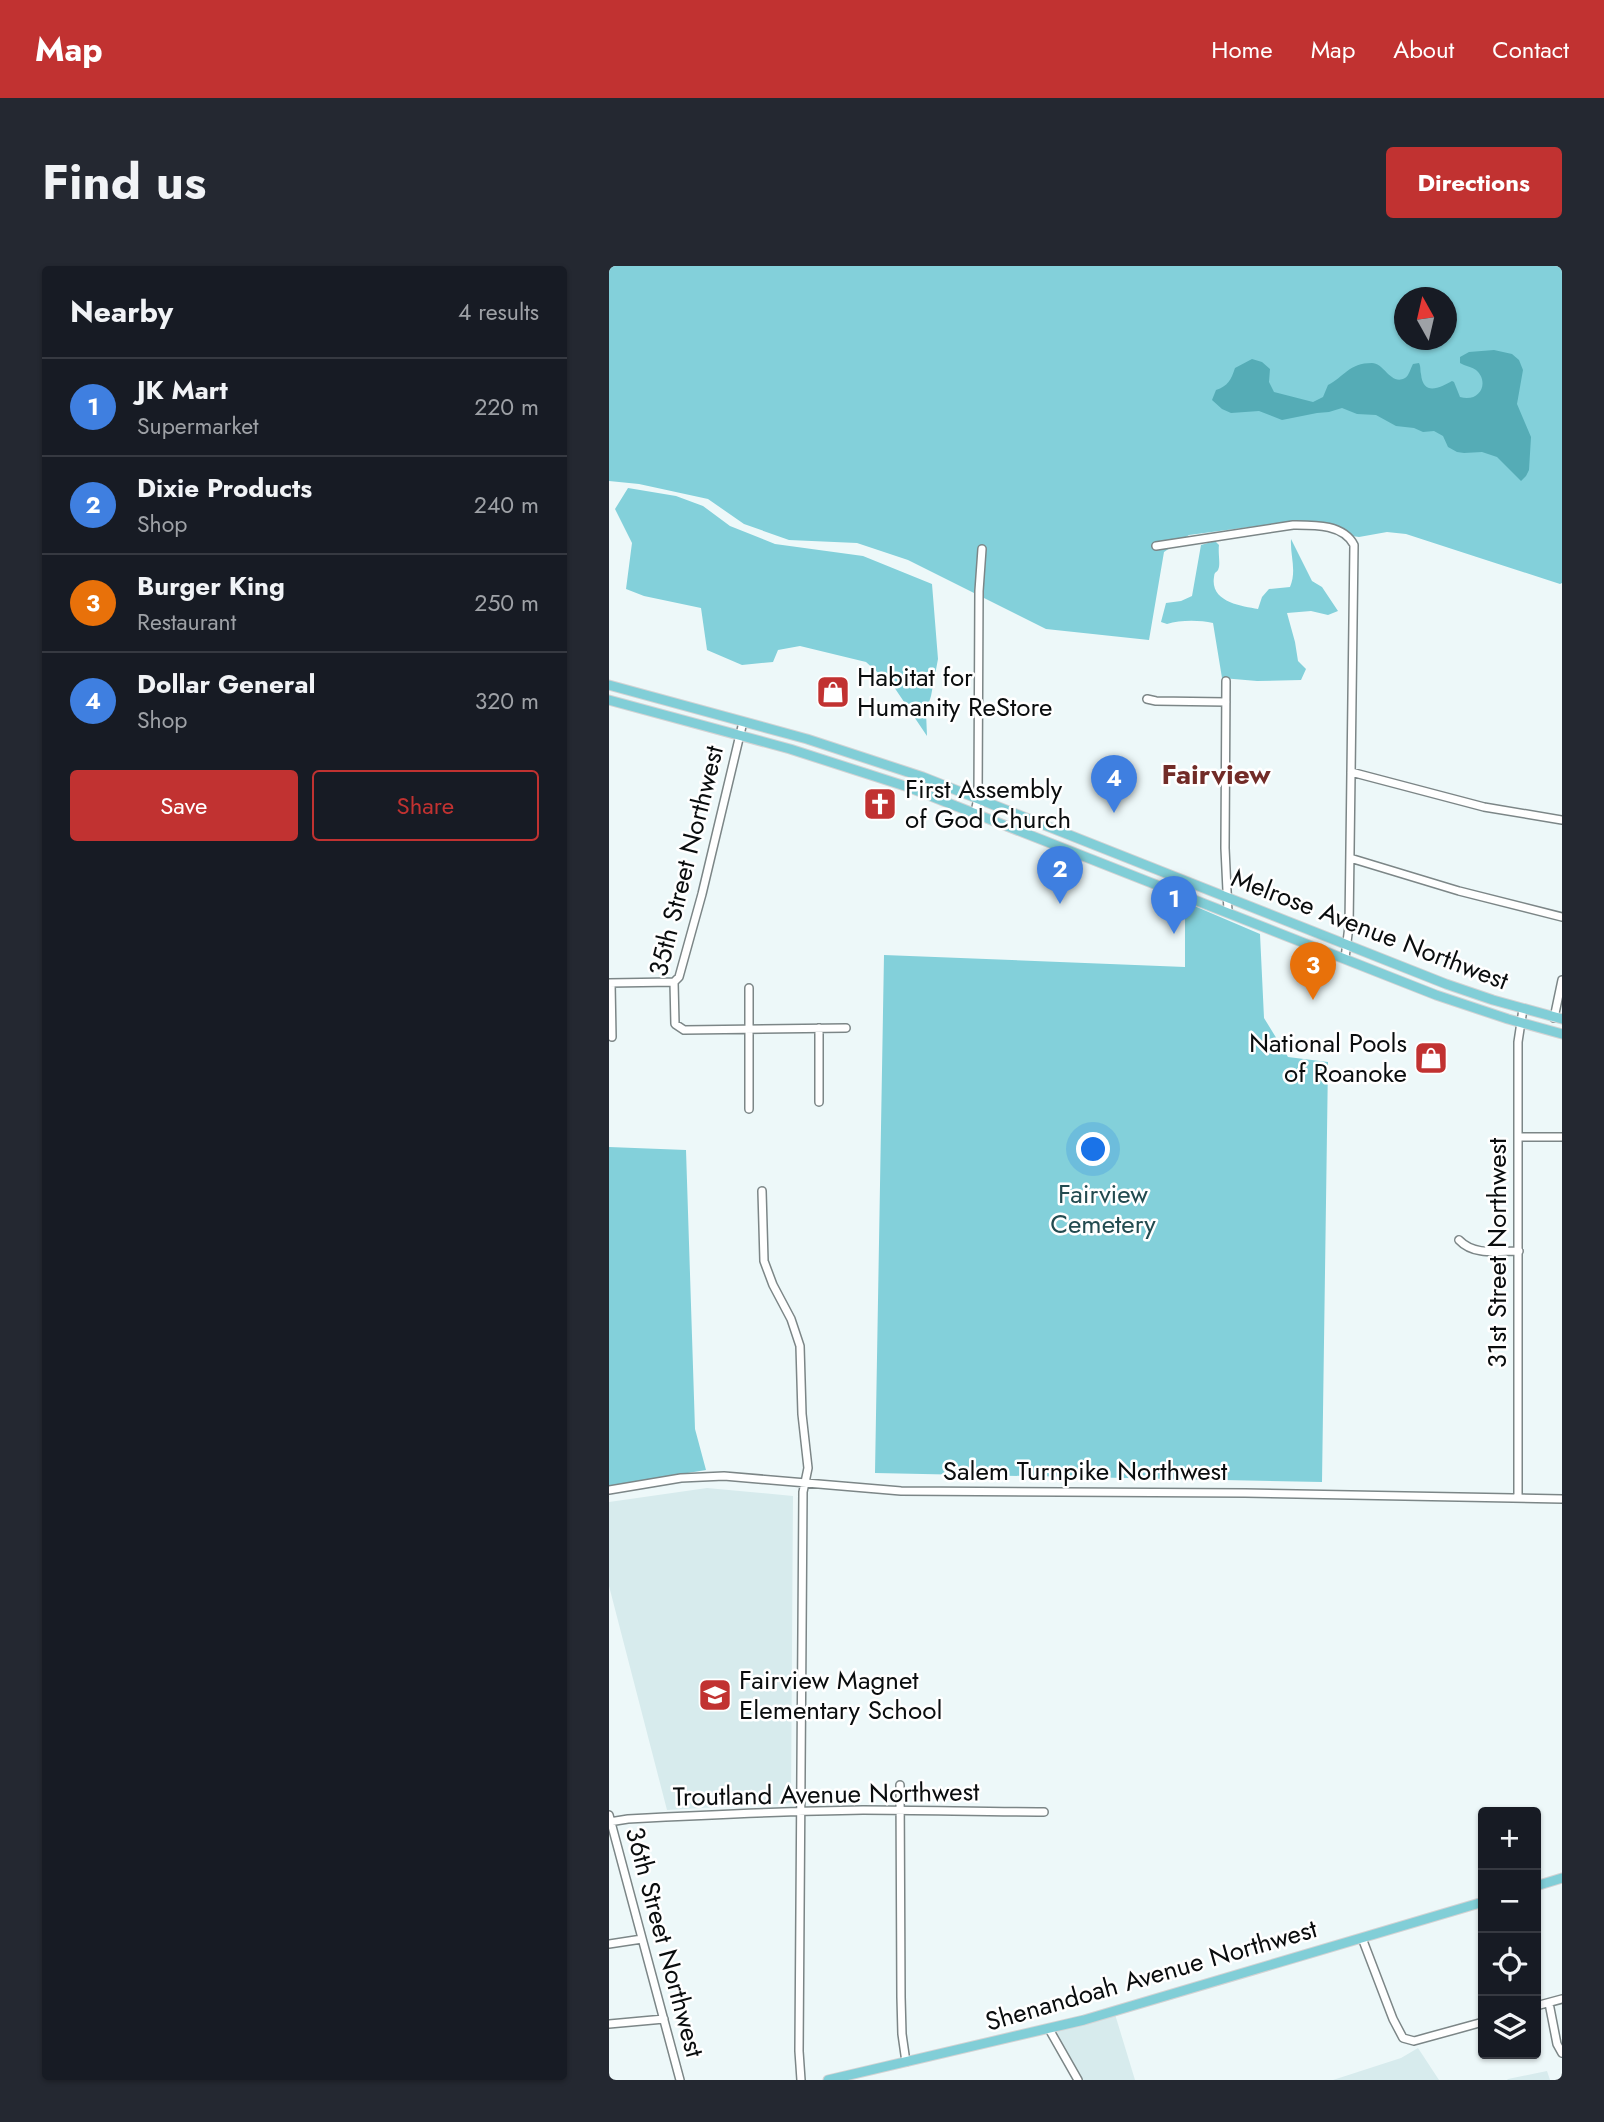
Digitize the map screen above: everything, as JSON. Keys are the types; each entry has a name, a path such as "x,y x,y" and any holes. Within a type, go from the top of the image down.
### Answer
{"main road":[{"name":"Melrose Avenue Northwest","path":"609,685 874,760 978,798 1446,984 1558,1018"},
{"name":"Melrose Avenue Northwest","path":"609,700 872,775 975,812 1436,995 1562,1034"},
{"path":"1541,1884 1562,1878"},
{"name":"Shenandoah Avenue Northwest","path":"828,2080 1049,2028 1153,2000 1478,1903"}],"street":[{"path":"1156,546 1293,525 1325,527 1344,533 1352,540 1355,550 1350,858 1345,958"},
{"path":"975,812 978,798 979,591 982,549"},
{"path":"1226,681 1228,912"},
{"path":"1147,699 1226,702"},
{"name":"35th Street Northwest","path":"743,722 702,894 679,977 674,982 675,1024 681,1029 750,1029"},
{"path":"1351,772 1484,807 1562,820"},
{"path":"1350,858 1448,888 1562,917"},
{"path":"1558,1018 1562,981"},
{"path":"612,1037 610,983 674,982"},
{"path":"749,988 749,1109"},
{"name":"31st Street Northwest","path":"1518,1498 1518,1042 1523,1009"},
{"path":"819,1028 819,1102"},
{"path":"750,1029 846,1028"},
{"path":"1518,1137 1562,1137"},
{"path":"761,1191 764,1259 800,1346 802,1415 808,1468 803,1505 799,2051 801,2080"},
{"path":"1459,1240 1469,1248 1480,1251 1519,1251"},
{"name":"Salem Turnpike Northwest","path":"609,1490 707,1476 754,1477 907,1491 1562,1499"},
{"path":"900,1785 901,1997 906,2062"},
{"name":"Troutland Avenue Northwest","path":"610,1820 801,1811 1044,1812"},
{"name":"36th Street Northwest","path":"610,1820 680,2080"},
{"path":"1362,1938 1400,2035 1413,2041 1478,2023"},
{"path":"609,1944 642,1939"},
{"path":"1541,2005 1562,1999"},
{"path":"1549,2003 1557,2044 1562,2053"},
{"path":"609,2024 664,2019"},
{"path":"1049,2028 1078,2080"}],"shaded area":[{"path":"1494,350 1512,354 1519,360 1523,370 1517,404 1531,437 1529,470 1521,481 1497,457 1482,452 1457,452 1448,447 1443,436 1434,431 1423,432 1396,426 1376,415 1357,414 1342,408 1282,420 1259,411 1231,413 1212,400 1216,390 1229,382 1235,368 1252,359 1262,362 1270,369 1269,382 1274,392 1313,402 1323,397 1328,385 1347,371 1358,365 1372,363 1400,380 1406,377 1413,364 1419,363 1425,386 1433,388 1452,381 1460,397 1473,397 1481,390 1482,380 1476,370 1460,363 1460,357 1469,352"},
{"name":"Fairview Magnet Elementary School","path":"707,1488 793,1496 791,1803 667,1810 609,1586 609,1502"},
{"path":"1114,2011 1135,2080 1083,2080 1049,2029"},
{"path":"1418,2048 1439,2080 1333,2080 1401,2058"},
{"path":"1547,2071 1550,2080 1507,2080 1508,2079"}],"green space":[{"path":"609,266 1562,266 1560,584 1406,534 1387,532 1359,537 1328,525 1307,521 1279,523 1189,535 1164,552 1149,640 1046,629 908,560 857,543 789,540 744,524 708,499 639,484 609,481"},
{"path":"628,488 676,496 703,506 730,526 775,544 863,556 932,584 938,659 926,712 927,736 894,687 866,662 800,646 778,650 773,662 742,665 707,650 701,608 644,596 626,589 632,543 615,509"},
{"path":"1291,539 1312,581 1322,587 1338,611 1328,615 1311,611 1287,613 1298,661 1306,669 1301,680 1257,681 1222,678 1213,623 1161,622 1166,603 1192,596 1201,545 1215,541 1219,545 1219,567 1214,577 1217,592 1228,601 1258,609 1262,597 1269,589 1290,587 1293,569"},
{"name":"Fairview Cemetery","path":"1185,902 1260,934 1264,1018 1288,1057 1328,1062 1322,1482 875,1473 884,955 1185,967"},
{"path":"609,1147 686,1150 695,1429 706,1470 609,1486"}],"place":[{"name":"Habitat for Humanity ReStore","path":"833,692"},
{"name":"First Assembly of God Church","path":"880,804"},
{"name":"Dollar General","path":"1114,813"},
{"name":"Dixie Products","path":"1060,904"},
{"name":"JK Mart","path":"1174,934"},
{"name":"Burger King","path":"1313,1000"},
{"name":"National Pools of Roanoke","path":"1431,1058"},
{"name":"Fairview Magnet Elementary School","path":"715,1695"}],"district":[{"name":"Fairview","path":"1216,774"}]}
